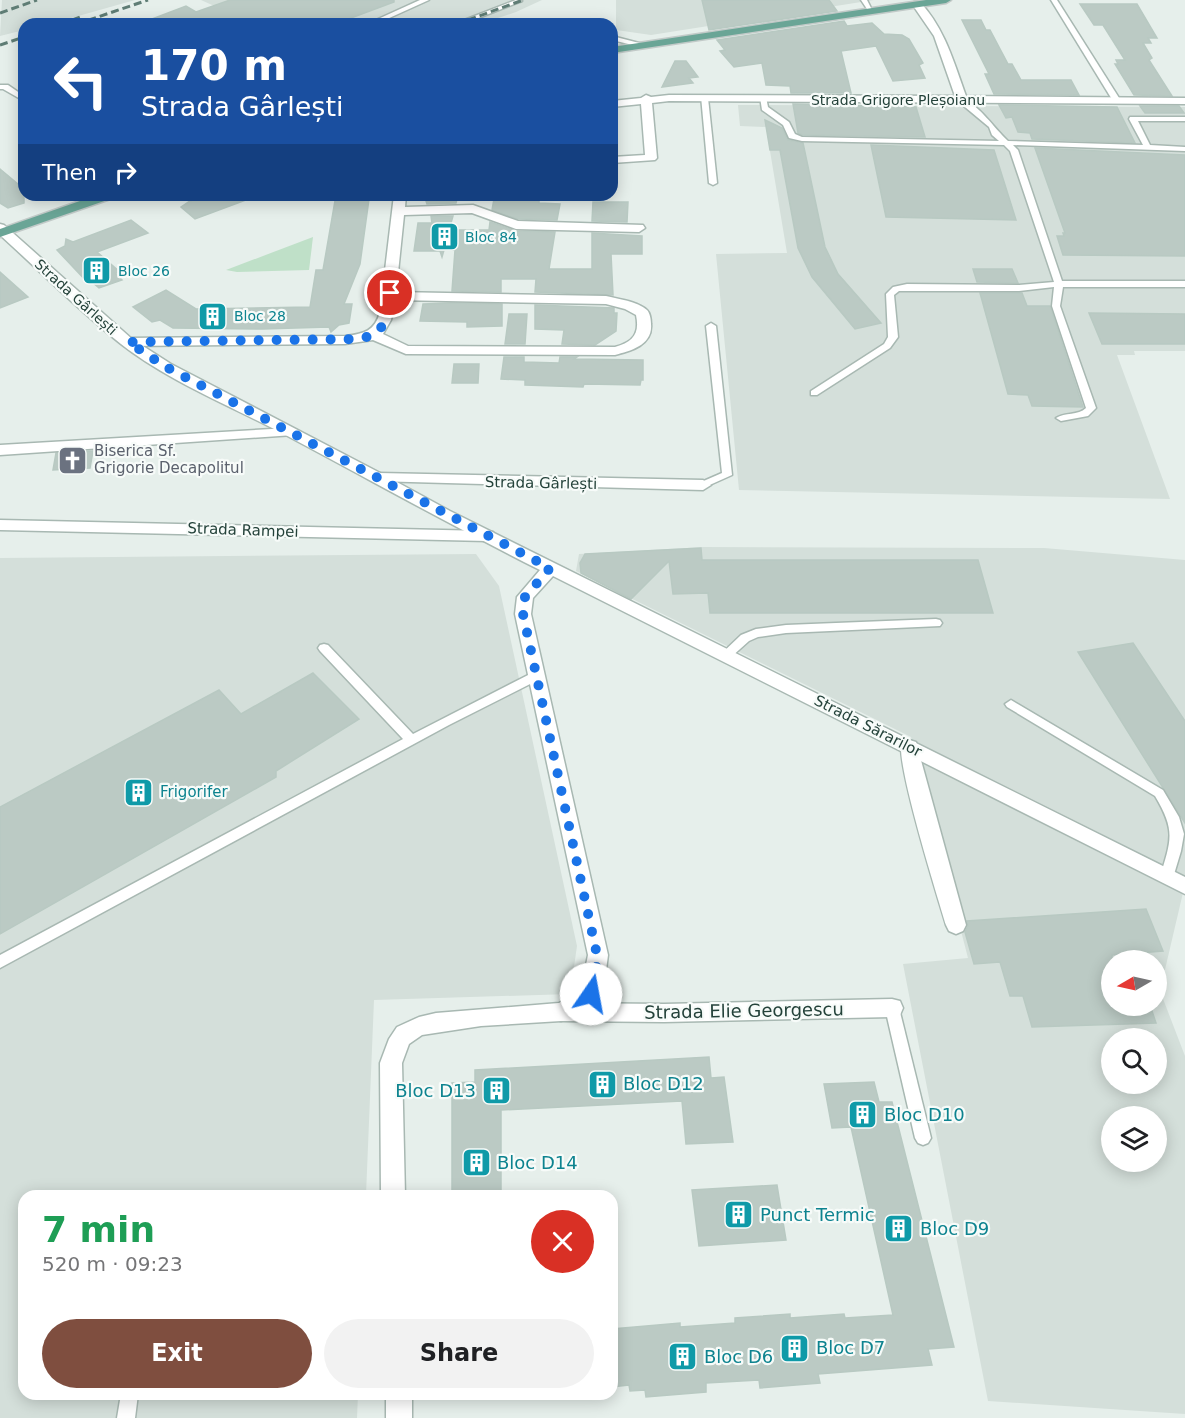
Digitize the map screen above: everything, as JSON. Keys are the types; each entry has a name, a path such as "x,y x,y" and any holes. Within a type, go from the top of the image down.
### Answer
{"main road":[{"path":"618,49 946,0"},
{"path":"1,231 91,201"}],"street":[{"path":"917,4 934,26 962,100"},
{"path":"618,160 651,158 646,98"},
{"name":"Strada Grigore Pleșoianu","path":"618,103 646,98 1185,102"},
{"path":"128,342 345,340 374,335 385,325 399,201"},
{"path":"473,209 475,201"},
{"path":"398,211 473,209 516,225 639,228"},
{"name":"Strada Gârlești","path":"1,231 128,342 166,367 550,568"},
{"path":"374,335 406,350 418,351 615,351 628,348 643,338 646,327 642,313 630,306 606,300 390,296"},
{"path":"0,450 289,432"},
{"name":"Strada Gârlești","path":"379,478 703,486"},
{"name":"Strada Rampei","path":"0,525 487,536"},
{"path":"550,568 525,597 523,614 597,955 596,977 591,994 579,1005 561,1012"},
{"name":"Strada Sărarilor","path":"550,568 1185,886"},
{"path":"909,747 914,777 956,925"},
{"name":"Strada Elie Georgescu","path":"393,1190 391,1064 397,1045 407,1031 430,1023 561,1012 664,1013 892,1008"},
{"path":"399,1400 399,1418"}],"lane":[{"path":"384,18 426,0"},
{"path":"864,0 871,11"},
{"path":"1054,0 1117,101"},
{"path":"473,18 519,1"},
{"path":"618,39 641,45"},
{"path":"0,87 5,87 18,95"},
{"path":"704,98 713,183"},
{"path":"764,99 765,108 786,124 792,136 802,139 1185,149"},
{"path":"962,100 992,126 995,133 1014,150 1059,284 1056,306 1091,408 1085,414 1061,418"},
{"path":"1148,148 1133,119 1185,119"},
{"path":"814,393 887,346 893,337 890,294 896,289 907,287 1019,288 1059,284 1185,284"},
{"path":"703,486 727,475 711,326"},
{"path":"726,655 745,638 756,633 786,629 936,623"},
{"path":"324,648 412,740"},
{"path":"0,962 412,740 536,676"},
{"path":"1011,704 1159,793 1175,815 1179,832 1167,878"},
{"path":"892,1008 923,1138"},
{"path":"126,1418 129,1400"}],"shaded area":[{"path":"2,0 135,0 71,18 18,18 18,32 0,36"},
{"path":"201,0 542,0 498,18 241,18"},
{"path":"616,0 874,0 651,35 618,30 618,18 616,18"},
{"path":"738,105 1185,107 1185,351 1134,351 1135,355 1117,355 1170,499 739,490 716,254 787,253 766,127 740,126"},
{"path":"704,547 1044,548 1185,560 1185,884 1167,961 1167,950 1101,950 1101,1016 1167,1016 1167,1009 1185,1056 1185,1414 988,1401 903,964 968,958 911,737 576,571 579,554"},
{"path":"476,554 499,586 577,946 570,994 374,1000 366,1190 18,1190 18,1400 358,1400 357,1418 0,1418 0,558"}],"green space":[{"path":"313,237 309,270 237,272 226,270"}],"building":[{"path":"230,0 394,0 394,2 351,18 154,18 186,6 196,12"},
{"path":"702,0 829,0 837,11 709,30"},
{"path":"1080,4 1137,4 1157,38 1148,38 1151,43 1143,43 1152,58 1149,60 1172,96 1134,95 1115,64 1118,64 1116,60 1125,60 1103,25 1094,25"},
{"path":"962,20 981,20 986,30 990,30 1008,64 1012,64 1021,80 1071,80 1079,95 994,94 985,74 989,74"},
{"path":"844,21 847,26 872,23 884,34 902,35 909,39 923,63 919,65 925,78 893,81 876,46 841,51 851,93 791,93 790,86 766,85 762,63 734,67 720,51 725,50 717,40"},
{"path":"675,61 686,61 698,77 689,78 693,83 662,87"},
{"path":"793,104 916,107 925,137 802,135 798,133"},
{"path":"999,105 1117,107 1135,143 1032,139 1030,133 1018,132 1012,117 1006,118"},
{"path":"1140,106 1179,106 1184,113 1145,113"},
{"path":"765,120 782,128 788,140 803,143 825,247 838,274 881,323 855,329 812,277 798,248 780,150 770,150"},
{"path":"871,145 994,150 1016,220 886,217"},
{"path":"1035,148 1185,155 1185,256 1063,255 1057,236 1064,236 1063,233 1065,233"},
{"path":"0,169 18,184 18,201 24,201 24,203 8,208 0,203"},
{"path":"190,201 243,201 195,219 181,207"},
{"path":"335,201 369,201 360,264 344,304 352,304 349,323 339,325 331,332 329,327 173,328 160,320 152,322 133,307 166,290 196,309 310,307 316,270 323,270"},
{"path":"426,201 456,201 456,203 427,204"},
{"path":"494,201 539,201 539,203 560,204 557,220 518,219 492,210"},
{"path":"593,202 628,202 627,222 592,221"},
{"path":"431,216 453,216 449,230 489,230 490,222 516,231 555,232 549,269 592,269 592,233 642,236 642,254 611,254 613,295 535,292 536,279 501,279 501,292 452,291 455,250 444,250 442,257 440,251 414,251 418,223 432,223"},
{"path":"131,220 148,233 97,252 120,272 115,273 122,280 99,288 92,282 88,283 57,250 65,246 66,239 73,242"},
{"path":"973,269 1012,269 1018,283 977,282"},
{"path":"0,272 28,297 0,308"},
{"path":"980,293 1022,293 1027,306 1050,306 1083,407 1032,406 1028,395 1008,394"},
{"path":"423,304 502,304 502,326 467,327 467,322 420,321"},
{"path":"535,305 614,308 614,313 617,313 616,331 595,345 562,344 564,330 535,329"},
{"path":"1089,313 1185,314 1185,344 1102,344"},
{"path":"509,314 527,314 525,344 505,344"},
{"path":"504,357 524,357 524,362 559,363 560,357 643,360 643,380 640,385 584,384 583,387 525,385 525,380 501,379"},
{"path":"454,364 479,364 478,383 452,383"},
{"name":"Biserica Sf. Grigorie Decapolitul","path":"93,451 90,468 53,470 56,453"},
{"path":"701,548 702,560 978,560 993,613 710,613 708,593 673,594 669,561 631,599 581,573 580,563 585,554"},
{"path":"1133,643 1185,721 1185,823 1078,652"},
{"name":"Frigorifer","path":"313,673 359,719 276,771 276,777 0,934 0,807 219,690 241,714"},
{"path":"1146,909 1163,950 1101,950 1101,1016 1154,1016 1156,1023 1032,1027 1023,996 1010,996 1000,962 974,964 965,932 968,926 967,921"},
{"path":"709,1057 711,1078 724,1077 733,1142 686,1144 682,1101 501,1110 501,1190 452,1190 452,1083 475,1082 475,1070"},
{"path":"874,1082 879,1102 892,1102 954,1347 928,1349 932,1365 818,1374 820,1383 760,1388 759,1380 706,1383 706,1392 646,1397 645,1390 630,1391 629,1385 618,1386 618,1328 680,1323 680,1327 735,1323 735,1318 790,1314 790,1318 844,1314 845,1318 893,1315 851,1127 832,1128 824,1084"},
{"name":"Punct Termic","path":"777,1185 786,1240 699,1246 692,1190"}],"railway":[{"path":"0,13 37,0"},
{"path":"95,18 148,0"},
{"path":"474,18 523,0"},
{"path":"78,18 83,16"},
{"path":"0,45 18,39"}],"place":[{"name":"Bloc 84","path":"444,237"},
{"name":"Bloc 26","path":"97,271"},
{"name":"Bloc 28","path":"213,316"},
{"name":"Biserica Sf. Grigorie Decapolitul","path":"73,460"},
{"name":"Frigorifer","path":"139,792"},
{"name":"Bloc D12","path":"602,1084"},
{"name":"Bloc D13","path":"497,1091"},
{"name":"Bloc D10","path":"863,1115"},
{"name":"Bloc D14","path":"476,1163"},
{"name":"Punct Termic","path":"739,1215"},
{"name":"Bloc D9","path":"899,1229"},
{"name":"Bloc D7","path":"795,1348"},
{"name":"Bloc D6","path":"683,1357"}],"route":[{"path":"390,293 385,325 374,335 361,339 128,342 166,367 379,478 444,515 550,568 525,597 523,614 597,955 596,977 591,994"}]}
